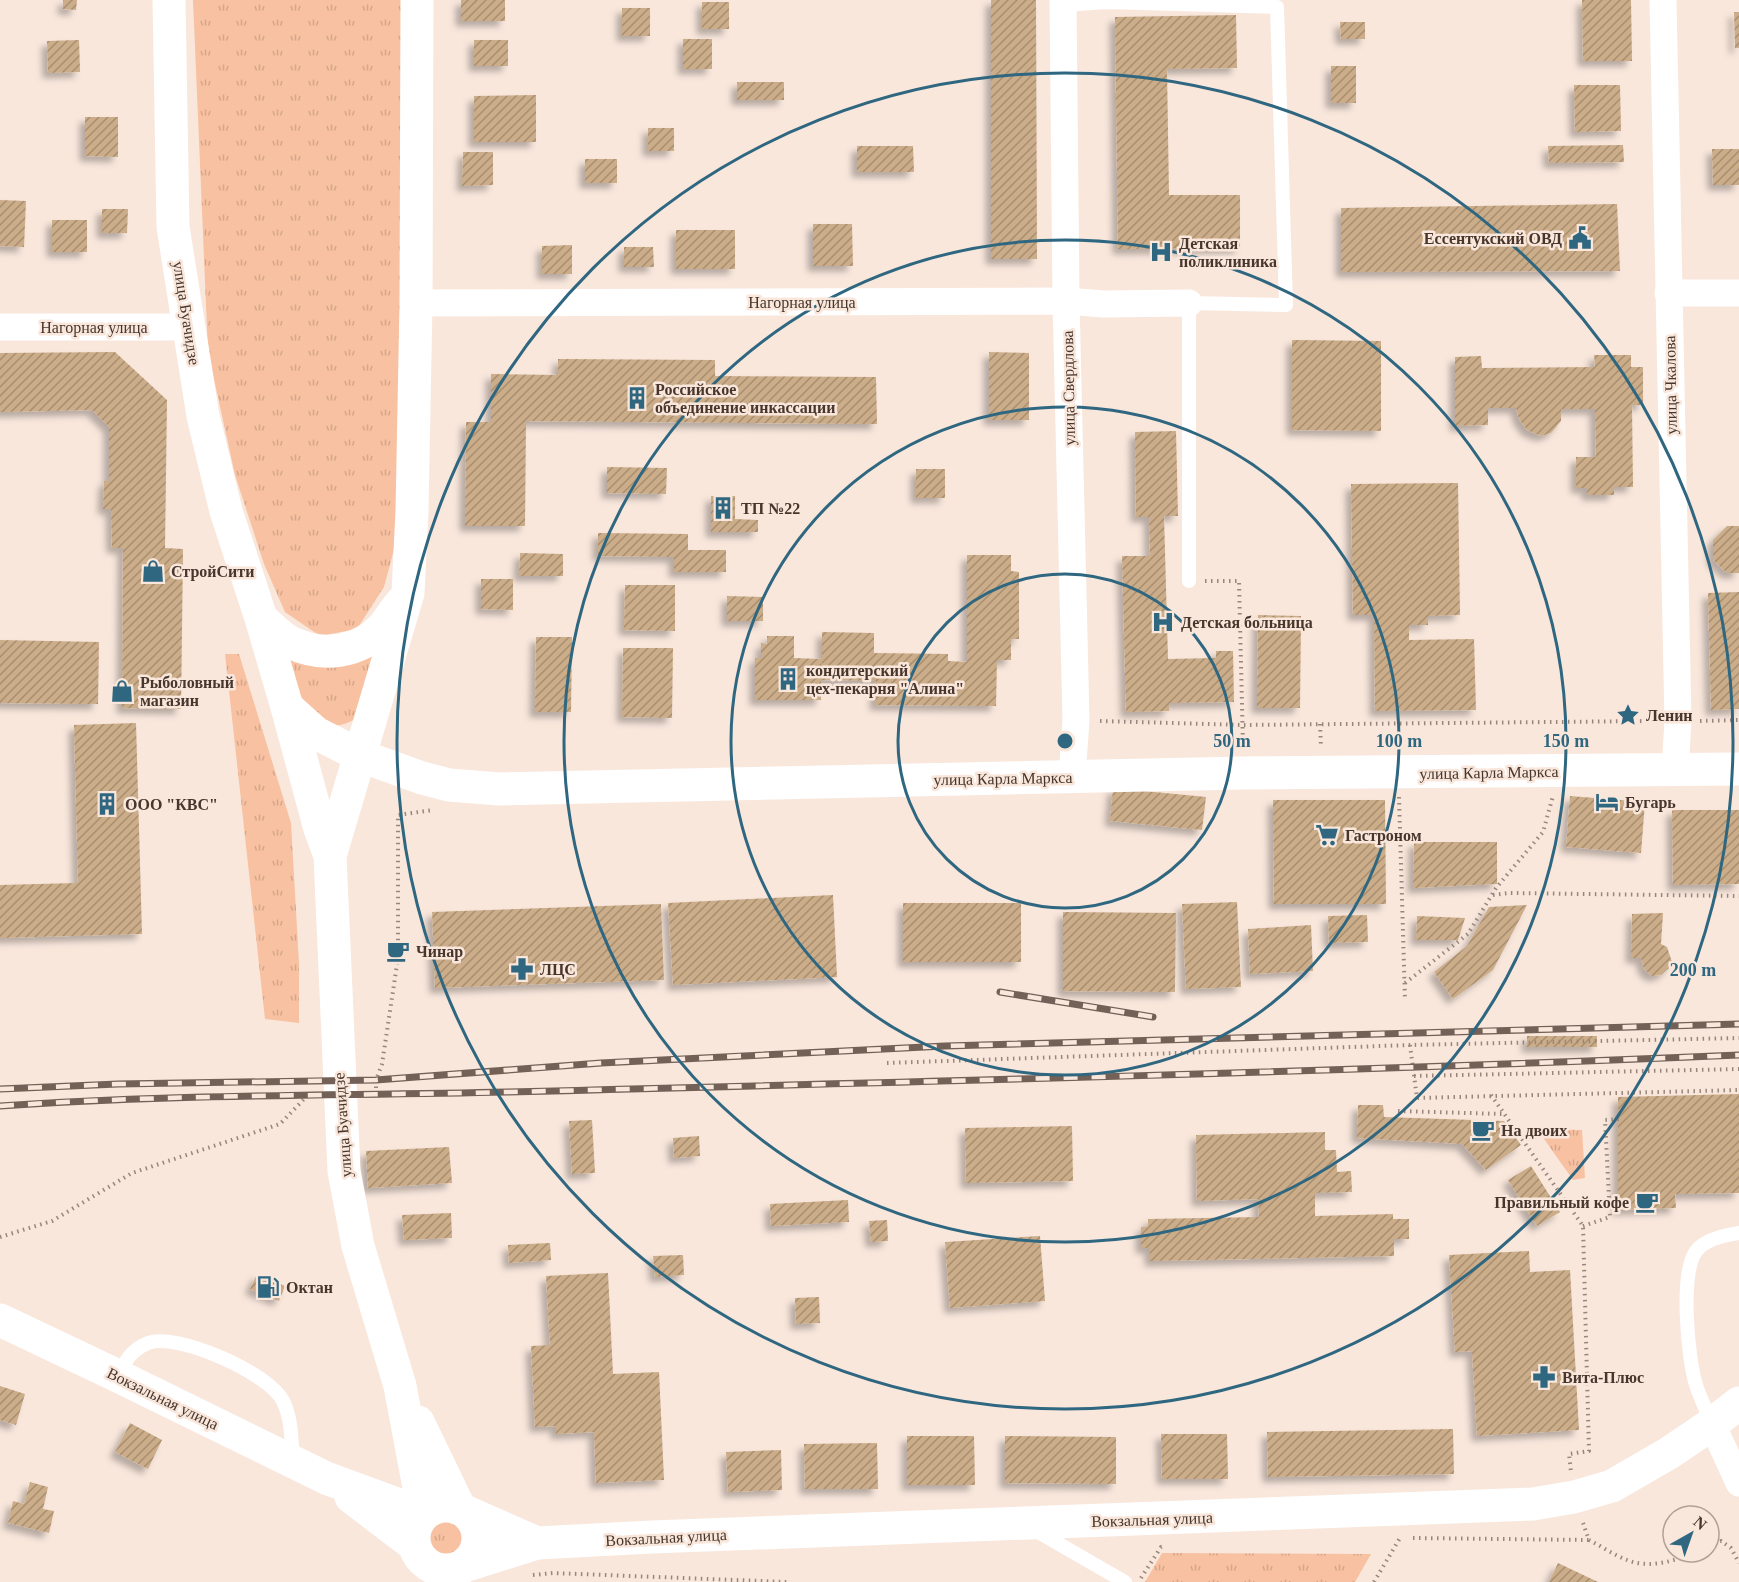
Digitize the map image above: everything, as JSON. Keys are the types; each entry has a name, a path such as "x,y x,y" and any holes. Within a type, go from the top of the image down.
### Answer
{"main road":[{"name":"улица Буачидзе","path":"169,0 173,227 203,416 223,500 261,618 320,829 330,856 344,1172 358,1246 400,1386"},
{"name":"улица Буачидзе","path":"330,856 408,593 416,303 417,0"},
{"path":"261,618 288,641 313,651 335,652 362,644 383,627 408,593"},
{"name":"улица Карла Маркса","path":"287,707 316,733 361,756 422,778 449,784 511,789 1242,774 1739,769"},
{"name":"Вокзальная улица","path":"0,1320 326,1478 424,1514"},
{"path":"400,1386 460,1509 475,1523 478,1544 469,1562 455,1575"},
{"path":"400,1386 424,1514"},
{"name":"Вокзальная улица","path":"537,1543 1533,1504 1574,1497 1612,1486 1669,1453 1726,1432 1739,1403"},
{"name":"Вокзальная улица","path":"326,1478 414,1545"},
{"path":"414,1582 415,1528 424,1514 442,1506 460,1509 537,1543"},
{"path":"455,1575 537,1543"},
{"path":"414,1545 417,1554 432,1568 451,1571 455,1575"}],"street":[{"name":"улица Чкалова","path":"1663,0 1678,721 1675,770"},
{"name":"улица Свердлова","path":"1063,2 1066,301 1076,720 1072,777"},
{"path":"1668,293 1739,293"},
{"name":"Нагорная улица","path":"416,303 1066,301 1103,304 1189,303"},
{"name":"Нагорная улица","path":"0,327 189,327"},
{"path":"1726,1432 1739,1483"}],"lane":[{"path":"1063,2 1277,7 1286,305 1189,303 1189,581"},
{"path":"1726,1432 1696,1385 1685,1293 1690,1263 1697,1250 1726,1235 1739,1233"},
{"path":"118,1376 130,1353 150,1342 171,1342 201,1348 227,1360 265,1380 282,1399 290,1421 293,1462"},
{"path":"1023,1524 1125,1582"}],"path":[{"path":"1189,581 1239,581 1242,774"},
{"path":"1076,720 1243,725 1739,720"},
{"path":"1405,982 1468,934 1492,895 1543,832 1555,789 1556,771"},
{"path":"1397,773 1405,1000"},
{"path":"376,1094 375,1080 382,1064 398,958 398,815 450,807 449,784"},
{"path":"1492,895 1509,893 1739,896"},
{"path":"887,1063 1410,1045 1739,1038"},
{"path":"1410,1045 1417,1098 1739,1090"},
{"path":"1414,1076 1739,1069"},
{"path":"0,1237 52,1221 132,1173 280,1124 308,1095"},
{"path":"1491,1095 1583,1226 1589,1451 1569,1454 1574,1497 1589,1540"},
{"path":"1398,1111 1503,1114"},
{"path":"1583,1226 1610,1217 1605,1120 1619,1119"},
{"path":"1374,1582 1400,1538"},
{"path":"1388,1539 1589,1540 1627,1561 1648,1565 1661,1563"},
{"path":"1721,1541 1731,1548 1739,1563"},
{"path":"1138,1582 1161,1548 1173,1547"},
{"path":"524,1576 553,1573 787,1582"}],"green space":[{"path":"193,0 401,0 401,523 384,587 357,629 320,636 285,612 264,564 235,475 208,352"},
{"path":"374,651 357,718 343,724 331,725 305,716 287,653"},
{"path":"225,654 239,654 291,823 299,963 299,1023 265,1019"},
{"path":"1537,1129 1582,1130 1585,1178 1573,1180"},
{"path":"445,1515 468,1531 464,1551 447,1558 432,1552 427,1536 435,1520"},
{"path":"1162,1553 1371,1554 1355,1582 1145,1582"}],"building":[{"path":"63,0 77,0 76,10 63,9"},
{"path":"461,0 505,0 505,21 461,21"},
{"path":"991,0 1036,0 1037,259 991,259"},
{"path":"1582,0 1631,0 1632,61 1583,61"},
{"path":"702,2 729,2 729,29 702,29"},
{"path":"622,8 650,8 650,36 622,36"},
{"path":"1734,12 1739,12 1739,48 1735,48"},
{"path":"1236,15 1237,68 1167,69 1169,195 1240,195 1240,248 1118,249 1115,17"},
{"path":"1340,22 1365,22 1365,39 1341,39"},
{"path":"683,39 712,39 712,69 683,69"},
{"path":"79,40 80,72 48,73 47,41"},
{"path":"474,40 508,40 508,66 474,66"},
{"path":"1331,66 1356,66 1356,103 1331,103"},
{"path":"737,82 784,82 784,100 737,100"},
{"path":"1574,85 1620,85 1621,131 1575,132"},
{"path":"536,95 536,142 474,142 474,96"},
{"path":"85,117 118,117 118,157 85,156"},
{"path":"648,128 674,128 674,151 648,151"},
{"path":"1623,145 1624,162 1549,163 1548,146"},
{"path":"857,146 913,146 914,172 857,172"},
{"path":"1712,149 1739,149 1739,185 1713,185"},
{"path":"463,152 493,152 493,185 462,186"},
{"path":"585,159 617,159 617,183 585,183"},
{"path":"0,200 26,201 24,247 0,246"},
{"path":"1617,204 1620,271 1341,272 1341,208"},
{"path":"102,209 128,209 127,233 102,233"},
{"path":"52,220 87,220 87,252 52,252"},
{"path":"813,224 852,224 853,266 813,266"},
{"path":"676,230 735,230 735,269 676,269"},
{"path":"572,245 572,274 542,274 542,246"},
{"path":"624,247 653,247 654,267 624,267"},
{"path":"1292,340 1381,341 1381,431 1292,430"},
{"path":"115,352 167,400 165,548 183,549 181,709 122,708 123,548 112,548 111,509 103,509 104,481 109,481 109,427 92,410 0,412 0,353"},
{"path":"989,352 1029,353 1029,420 989,420"},
{"path":"1594,355 1631,355 1631,367 1643,367 1643,405 1632,405 1633,487 1614,487 1614,495 1587,495 1587,488 1576,488 1576,457 1596,457 1595,409 1561,409 1561,421 1551,433 1541,436 1527,430 1519,419 1516,408 1488,408 1488,425 1455,426 1455,357 1481,356 1482,368 1595,367"},
{"path":"558,359 715,360 715,376 876,377 877,424 526,421 525,526 465,526 466,422 491,422 491,374 558,375"},
{"path":"1176,431 1178,516 1164,516 1168,659 1216,658 1216,651 1233,651 1234,702 1169,703 1169,711 1126,712 1122,556 1150,556 1149,517 1136,517 1135,432"},
{"path":"607,467 667,468 666,494 607,493"},
{"path":"916,469 945,469 945,498 916,498"},
{"path":"1458,483 1460,615 1428,616 1428,625 1409,625 1409,640 1474,639 1476,710 1375,711 1374,615 1353,615 1351,484"},
{"name":"ТП №22","path":"711,496 735,496 735,519 758,520 758,532 711,532"},
{"path":"1727,526 1739,526 1739,573 1727,573 1713,560 1713,540"},
{"path":"598,533 688,534 688,550 726,550 726,572 674,572 674,557 598,556"},
{"path":"520,553 563,554 563,576 519,576"},
{"path":"967,555 1011,555 1011,571 1019,572 1019,639 1011,639 1011,660 997,660 996,706 875,705 876,681 822,680 822,632 874,633 874,653 948,654 948,661 967,662"},
{"path":"481,579 513,579 513,610 481,609"},
{"path":"625,585 675,585 675,631 624,630"},
{"path":"1739,592 1739,709 1711,710 1708,593"},
{"path":"727,596 763,597 763,621 727,621"},
{"path":"1258,615 1301,616 1300,708 1257,708"},
{"name":"кондитерский цех-пекарня \"Алина\"","path":"767,636 794,636 794,658 821,659 821,700 755,700 755,658 761,658 761,643 767,644"},
{"path":"536,637 572,637 571,712 535,712"},
{"path":"0,640 99,642 98,704 0,703"},
{"path":"623,648 673,648 672,718 622,717"},
{"name":"ООО \"КВС\"","path":"136,723 142,934 0,938 0,885 78,883 74,725"},
{"path":"1113,788 1206,797 1202,830 1110,821"},
{"path":"1570,796 1645,802 1641,853 1566,847"},
{"path":"1273,800 1385,800 1386,904 1274,904"},
{"path":"1672,810 1739,810 1739,884 1673,885"},
{"path":"1414,842 1497,842 1497,884 1413,888"},
{"path":"833,895 837,977 673,985 668,903"},
{"path":"1237,902 1241,987 1186,989 1182,904"},
{"path":"903,903 1021,903 1021,962 903,962"},
{"path":"661,904 664,980 435,988 432,912"},
{"path":"1527,905 1493,970 1453,999 1434,972 1467,946 1489,907"},
{"path":"1063,912 1176,913 1175,992 1063,991"},
{"path":"1663,913 1661,944 1667,947 1672,962 1661,975 1652,976 1644,969 1641,958 1631,958 1632,914"},
{"path":"1367,915 1368,942 1329,943 1328,916"},
{"path":"1417,916 1465,918 1458,940 1416,940"},
{"path":"1311,925 1313,971 1250,974 1248,929"},
{"path":"1527,1036 1597,1036 1597,1047 1527,1047"},
{"path":"1739,1094 1739,1193 1675,1194 1676,1208 1618,1210 1618,1097"},
{"path":"1358,1105 1383,1105 1384,1117 1504,1121 1521,1145 1486,1170 1462,1144 1357,1138"},
{"path":"592,1120 595,1173 572,1174 569,1121"},
{"path":"1072,1126 1073,1181 966,1183 965,1128"},
{"path":"1325,1132 1325,1150 1336,1150 1337,1172 1351,1171 1352,1192 1315,1193 1315,1216 1393,1214 1393,1219 1409,1219 1409,1239 1394,1239 1394,1256 1150,1261 1150,1248 1141,1248 1141,1227 1148,1227 1148,1219 1259,1217 1258,1199 1197,1201 1196,1135"},
{"path":"699,1136 700,1156 674,1158 673,1138"},
{"path":"449,1147 452,1183 368,1188 366,1151"},
{"path":"1531,1166 1560,1212 1537,1226 1508,1180"},
{"path":"848,1200 849,1222 771,1226 770,1204"},
{"path":"451,1213 452,1238 404,1240 402,1215"},
{"path":"887,1220 888,1241 871,1242 869,1221"},
{"path":"1040,1236 1045,1301 950,1308 945,1242"},
{"path":"550,1243 551,1260 509,1263 508,1245"},
{"path":"1529,1251 1530,1272 1570,1270 1579,1430 1477,1436 1472,1351 1455,1352 1449,1255"},
{"path":"683,1255 684,1275 655,1277 653,1256"},
{"path":"608,1273 613,1374 659,1372 664,1480 596,1483 594,1432 556,1434 556,1426 535,1427 531,1346 550,1345 546,1276"},
{"name":"Октан","path":"257,1274 285,1286 279,1301 250,1289"},
{"path":"819,1297 820,1323 796,1324 795,1298"},
{"path":"0,1386 25,1394 16,1425 0,1420"},
{"path":"130,1423 162,1440 148,1469 115,1452"},
{"path":"1453,1429 1454,1474 1268,1477 1267,1432"},
{"path":"1161,1434 1227,1434 1228,1479 1162,1479"},
{"path":"907,1436 974,1436 975,1485 907,1485"},
{"path":"1005,1436 1116,1437 1116,1484 1005,1483"},
{"path":"877,1443 878,1489 805,1489 804,1444"},
{"path":"781,1450 782,1490 728,1492 726,1452"},
{"path":"30,1482 48,1487 43,1509 54,1511 49,1533 8,1523 13,1501 24,1504"},
{"path":"1558,1563 1598,1582 1549,1582"}],"railway":[{"path":"1000,992 1153,1017"},
{"path":"0,1089 118,1084 376,1080 601,1063 945,1046 1739,1024"},
{"path":"0,1106 190,1097 507,1092 969,1080 1431,1067 1739,1055"}],"place":[{"name":"Ессентукский ОВД","path":"1580,238"},
{"name":"Детская поликлиника","path":"1161,252"},
{"name":"Российское объединение инкассации","path":"637,398"},
{"name":"ТП №22","path":"723,508"},
{"name":"СтройСити","path":"153,571"},
{"name":"Детская больница","path":"1163,622"},
{"name":"кондитерский цех-пекарня \"Алина\"","path":"788,679"},
{"name":"Рыболовный магазин","path":"122,691"},
{"name":"Ленин","path":"1628,715"},
{"name":"Бугарь","path":"1607,802"},
{"name":"ООО \"КВС\"","path":"107,804"},
{"name":"Гастроном","path":"1327,835"},
{"name":"Чинар","path":"398,951"},
{"name":"ЛЦС","path":"522,969"},
{"name":"На двоих","path":"1483,1130"},
{"name":"Правильный кофе","path":"1647,1202"},
{"name":"Октан","path":"268,1287"},
{"name":"Вита-Плюс","path":"1544,1377"}]}
